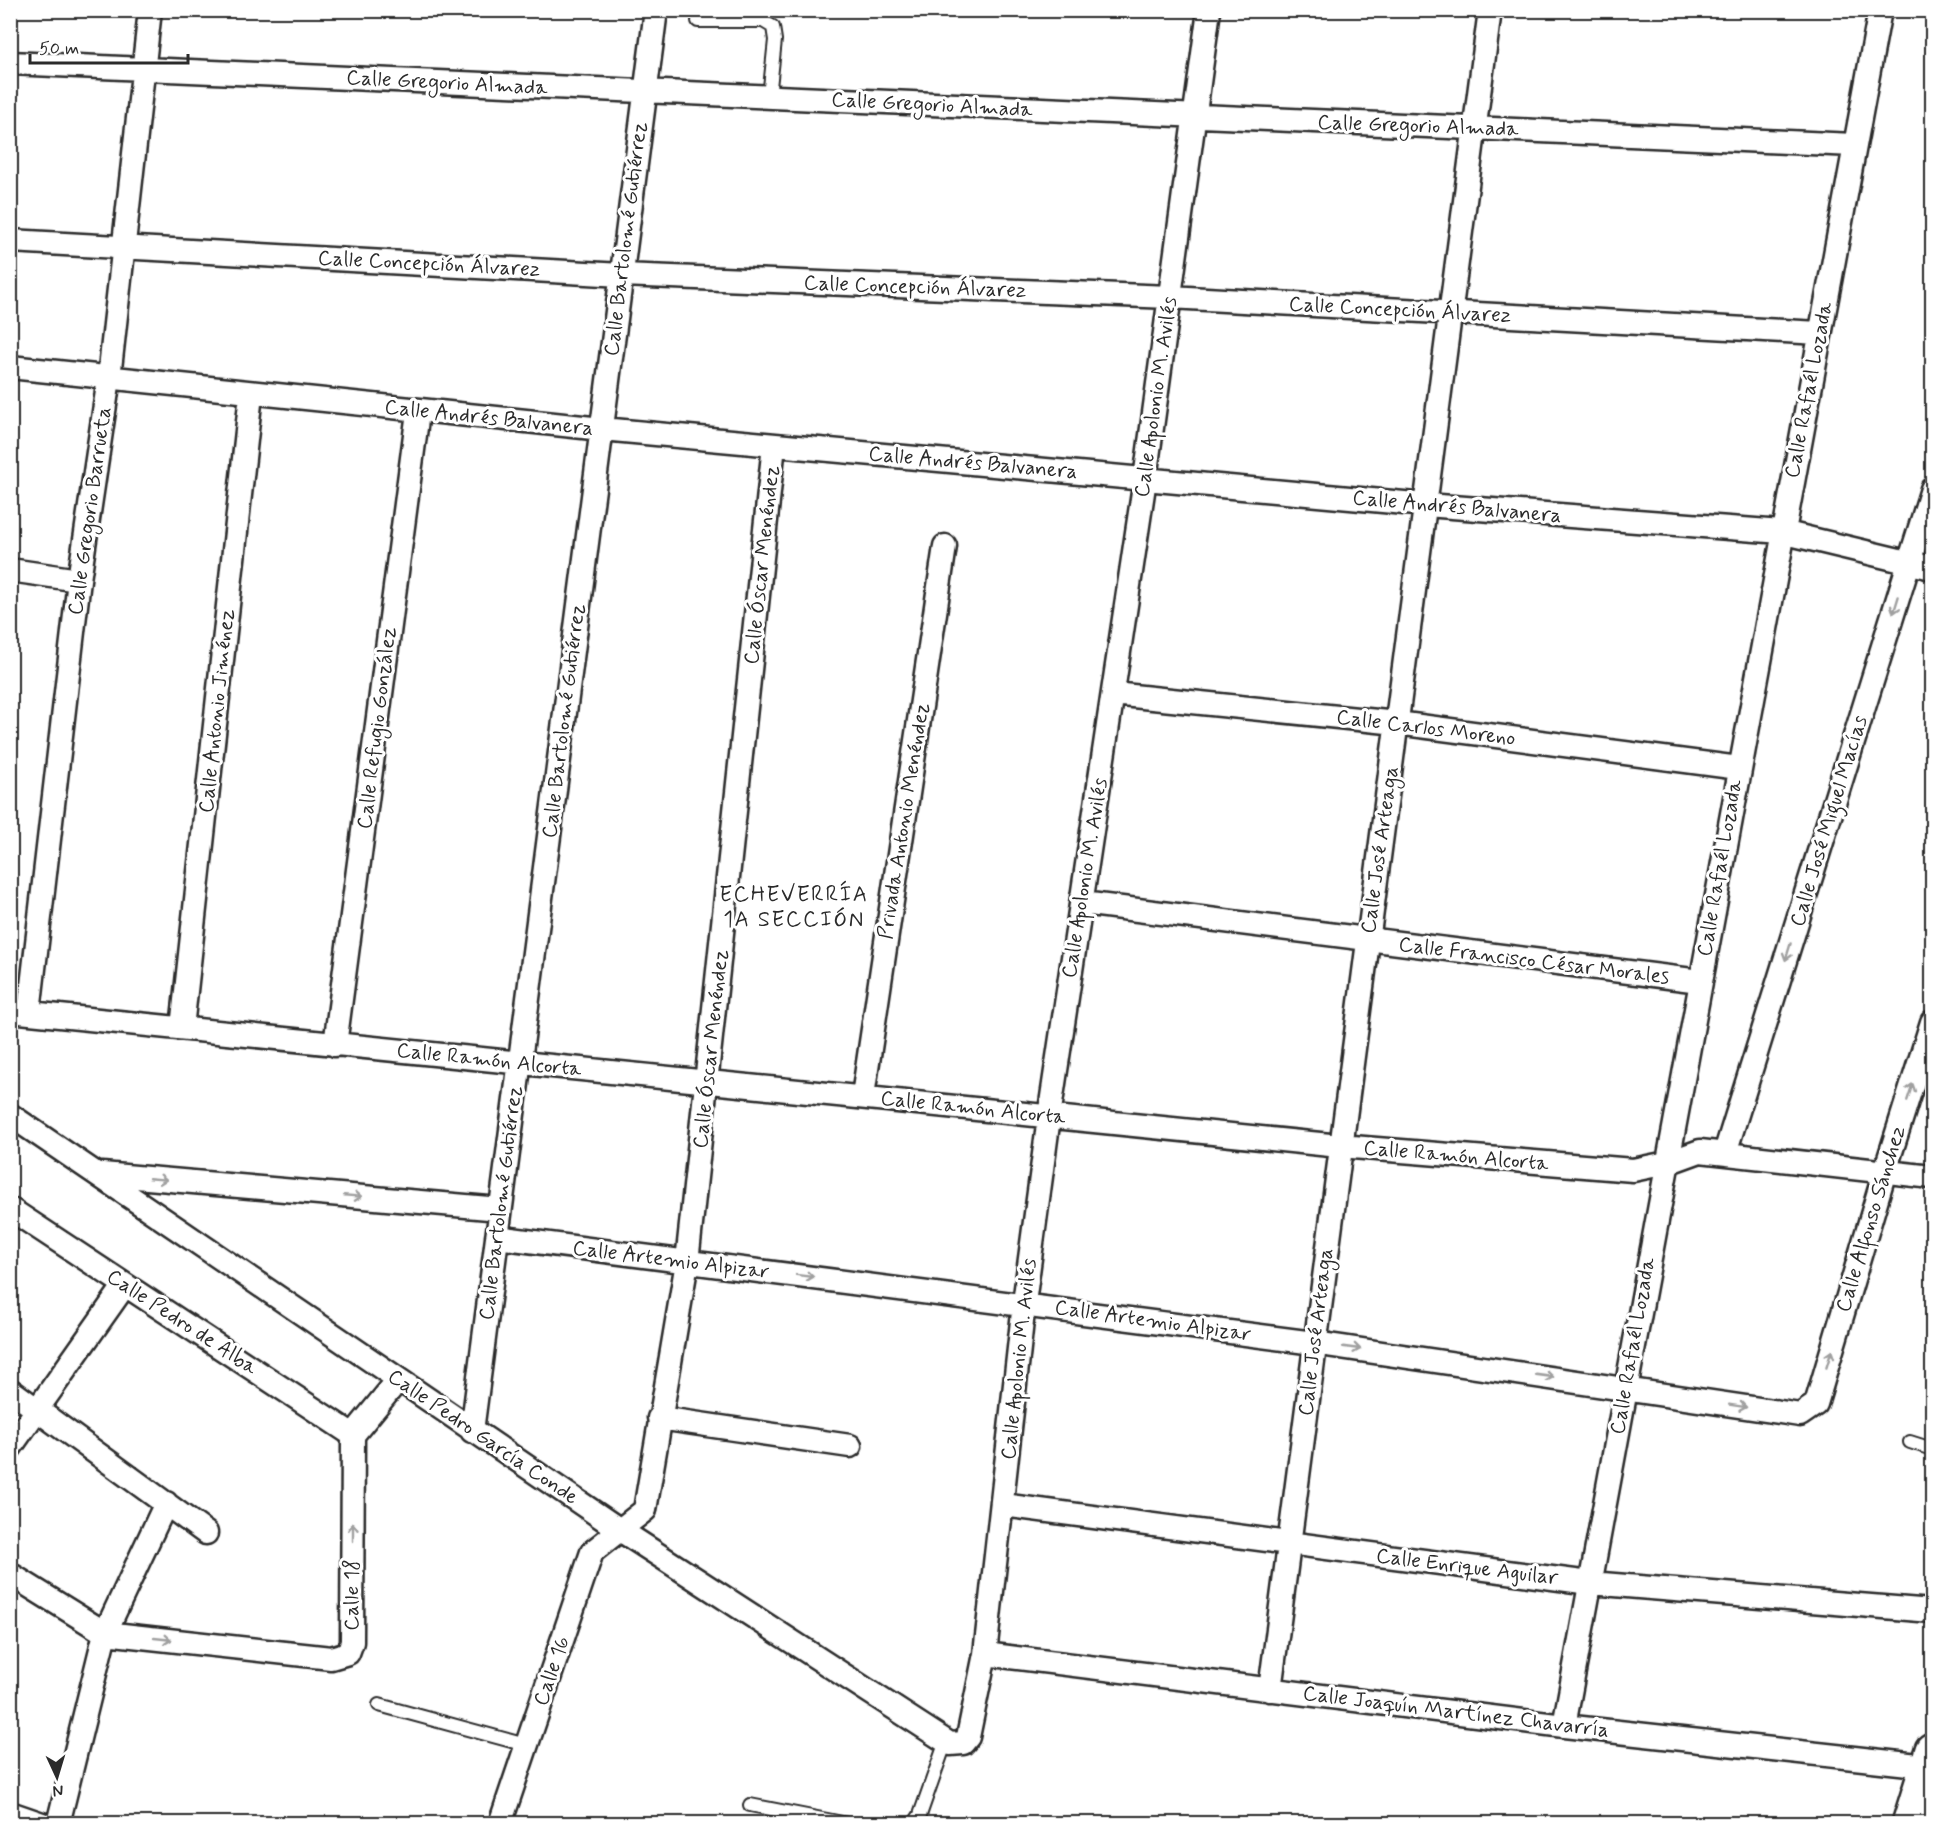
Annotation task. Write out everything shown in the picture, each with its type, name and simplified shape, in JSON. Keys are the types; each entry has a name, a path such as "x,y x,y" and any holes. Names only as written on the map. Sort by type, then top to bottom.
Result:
{"main road":[{"path":"1909,1824 1930,1758"}],"street":[{"name":"Calle Gregorio Barrueta","path":"20,1011 109,378 150,10"},
{"name":"Calle Bartolomé Gutiérrez","path":"472,1431 656,10"},
{"name":"Calle Apolonio M. Avilés","path":"954,1742 971,1732 984,1654 1003,1505 1024,1304 1049,1117 1145,479 1209,10"},
{"name":"Calle José Arteaga","path":"1270,1690 1490,10"},
{"name":"Calle Rafaél Lozada","path":"1564,1726 1782,532 1880,10"},
{"name":"Calle Gregorio Almada","path":"10,63 145,67 645,93 1854,145"},
{"name":"Calle Concepción Álvarez","path":"10,240 622,275 1170,297 1819,333"},
{"name":"Calle Andrés Balvanera","path":"10,367 418,412 1426,505 1782,532 1910,560 1932,568"},
{"name":"Calle Antonio Jiménez","path":"182,1028 251,394"},
{"name":"Calle Refugio González","path":"335,1045 418,412"},
{"name":"Calle Óscar Menéndez","path":"620,1530 645,1510 687,1262 708,1082 774,445"},
{"name":"Calle José Miguel Macías","path":"1725,1153 1932,489"},
{"name":"Privada Antonio Menéndez","path":"862,1096 945,546"},
{"path":"10,570 79,580"},
{"name":"Calle Carlos Moreno","path":"1113,694 1397,723 1739,768"},
{"name":"Calle Francisco César Morales","path":"1082,903 1700,981"},
{"name":"Calle Ramón Alcorta","path":"20,1011 1340,1146 1633,1170 1667,1163 1700,1151 1932,1176"},
{"name":"Calle Alfonso Sánchez","path":"1807,1412 1816,1404 1932,1022"},
{"name":"Calle Pedro García Conde","path":"10,1115 100,1174 472,1431 620,1530 954,1742"},
{"path":"100,1174 500,1209"},
{"name":"Calle Pedro de Alba","path":"10,1209 353,1435"},
{"name":"Calle Artemio Alpizar","path":"497,1237 1314,1343 1626,1388 1794,1416 1807,1412"},
{"path":"10,1448 124,1284"},
{"path":"353,1435 398,1380"},
{"path":"10,1390 206,1533"},
{"path":"659,1418 850,1446"},
{"name":"Calle 18","path":"10,1574 105,1633 331,1658 348,1653 352,1642 353,1435"},
{"path":"58,1824 105,1633 166,1503"},
{"name":"Calle Enrique Aguilar","path":"1003,1505 1590,1583 1932,1611"},
{"name":"Calle 16","path":"505,1822 526,1745 592,1552 620,1530"},
{"name":"Calle Joaquín Martínez Chavarría","path":"984,1654 1564,1726 1930,1758"},
{"path":"10,1814 42,1824"}],"lane":[{"path":"698,21 762,21 773,27 775,40 769,98"},
{"path":"1910,1442 1932,1449"},
{"path":"380,1705 526,1745"},
{"path":"914,1824 954,1742"},
{"path":"750,1806 848,1824"}],"district":[{"name":"ECHEVERRÍA 1A SECCIÓN","path":"794,908"}]}
